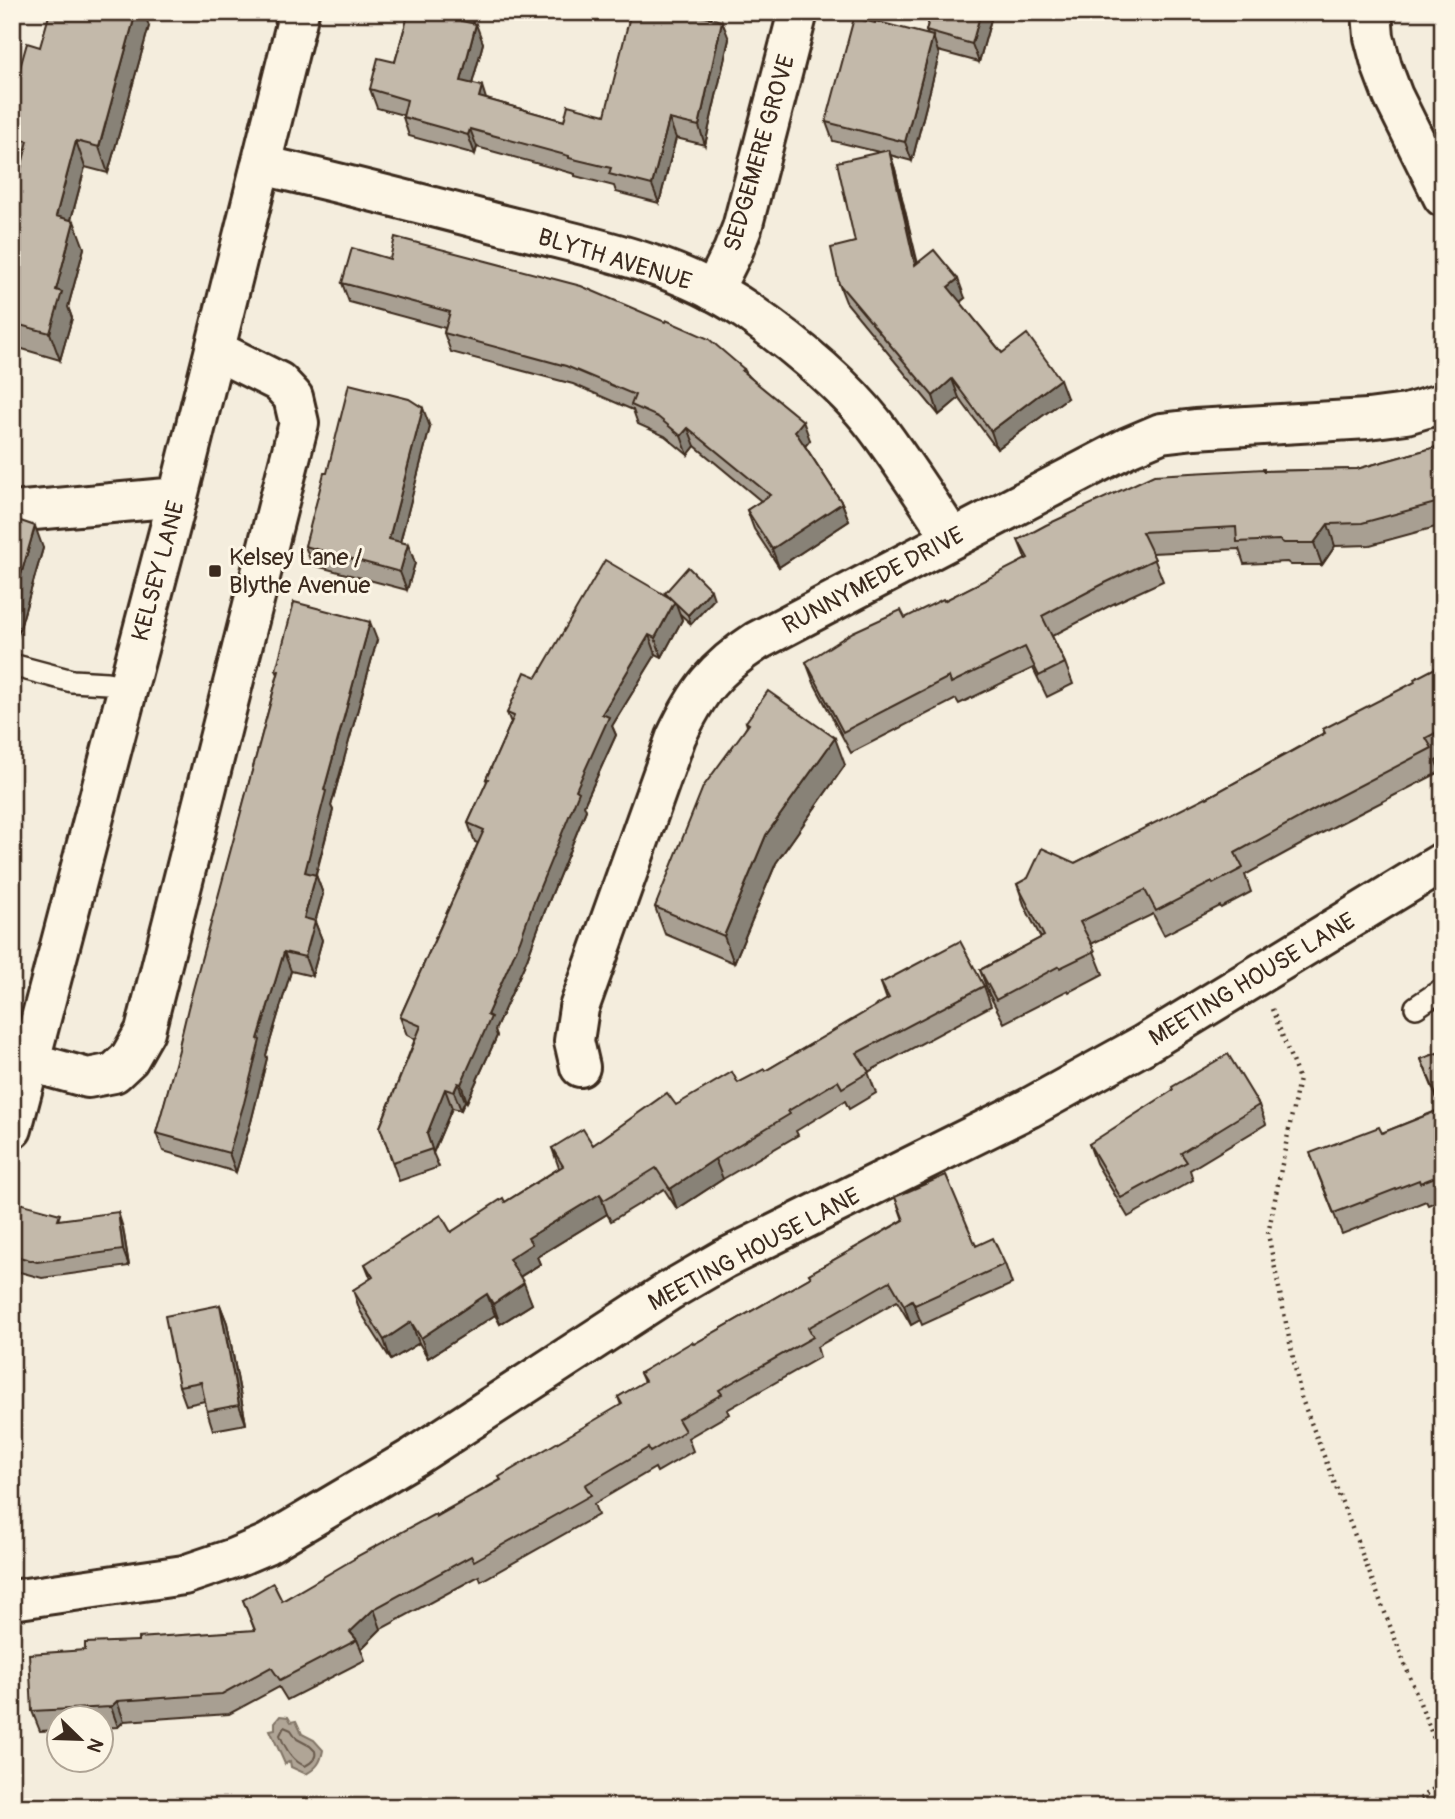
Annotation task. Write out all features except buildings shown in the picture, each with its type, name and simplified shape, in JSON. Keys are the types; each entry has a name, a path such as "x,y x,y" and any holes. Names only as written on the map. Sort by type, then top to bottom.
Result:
{"street":[{"name":"KELSEY LANE","path":"12,1129 21,1059 128,687 299,12"},
{"name":"SEDGEMERE GROVE","path":"713,291 742,228 798,12"},
{"path":"1372,12 1374,37 1382,67 1443,197"},
{"name":"BLYTH AVENUE","path":"261,165 618,254 688,279 713,291 746,310 785,340 847,395 872,422 952,538"},
{"path":"21,1059 88,1078 114,1073 129,1059 145,1031 299,423 293,397 279,382 215,351"},
{"name":"RUNNYMEDE DRIVE","path":"580,1067 575,1041 579,1008 676,737 705,685 736,655 757,641 952,538 1128,447 1161,433 1368,419 1406,414 1443,403"},
{"path":"12,512 178,497"},
{"name":"MEETING HOUSE LANE","path":"12,1600 184,1574 267,1544 415,1457 669,1291 724,1259 1029,1108 1143,1045 1443,862"}],"lane":[{"path":"12,665 72,681 128,687"},
{"path":"1416,1007 1443,989"}],"path":[{"path":"1258,976 1300,1079 1268,1234 1301,1397 1443,1762"},
{"path":"1409,1807 1443,1782"}],"water":[{"path":"280,1716 288,1717 291,1722 296,1721 302,1734 314,1740 323,1750 318,1764 306,1774 291,1767 290,1761 285,1764 270,1730 275,1729 275,1722"}],"place":[{"name":"Kelsey Lane / Blythe Avenue","path":"215,571"}]}
